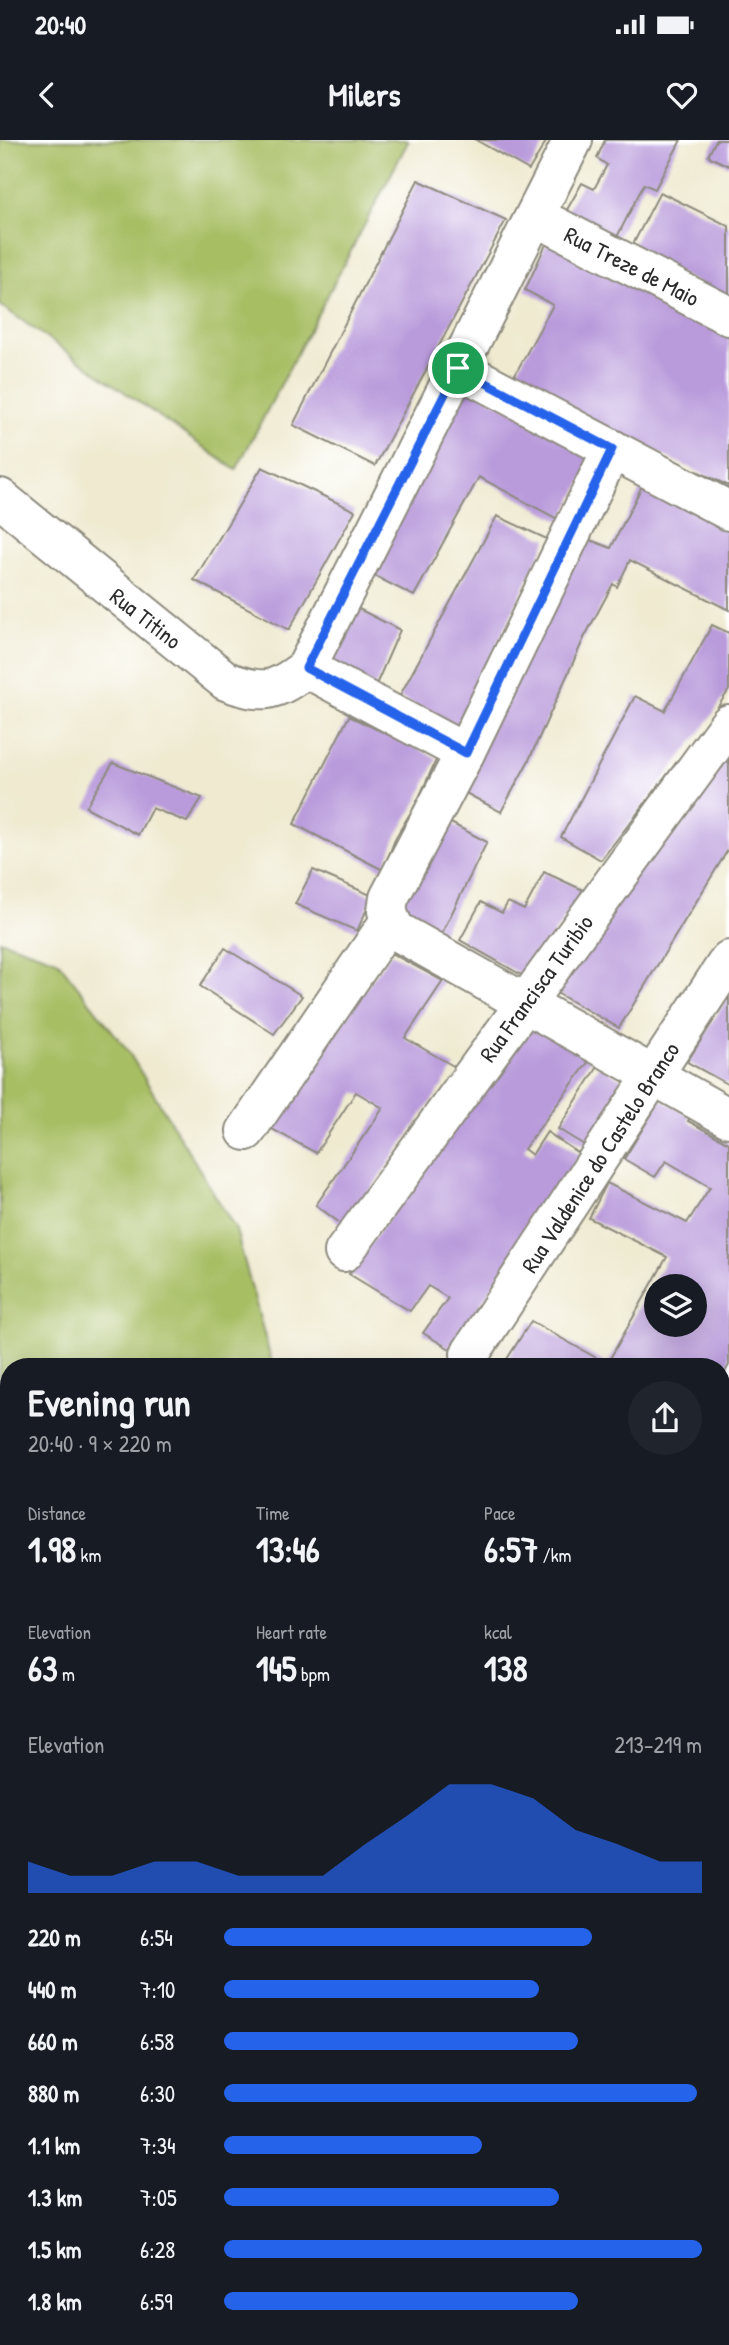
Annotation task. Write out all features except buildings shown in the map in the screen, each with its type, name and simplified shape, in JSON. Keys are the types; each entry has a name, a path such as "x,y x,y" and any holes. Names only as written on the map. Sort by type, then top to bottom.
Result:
{"street":[{"path":"466,753 306,668 573,140"},
{"name":"Rua Treze de Maio","path":"535,216 729,316"},
{"path":"458,368 729,511"},
{"path":"246,1131 389,910 612,449"},
{"name":"Rua Titino","path":"9,517 226,681 244,688 266,690 283,686 306,668"},
{"name":"Rua Francisca Turibio","path":"344,1252 729,724"},
{"path":"389,910 395,930 729,1118"},
{"name":"Rua Valdenice do Castelo Branco","path":"470,1354 729,960"}],"green space":[{"path":"0,140 409,140 236,470 0,305"},
{"path":"0,940 57,960 128,1051 236,1230 271,1358 0,1358"}],"route":[{"path":"458,368 612,449 466,753 306,668 458,368"}]}
